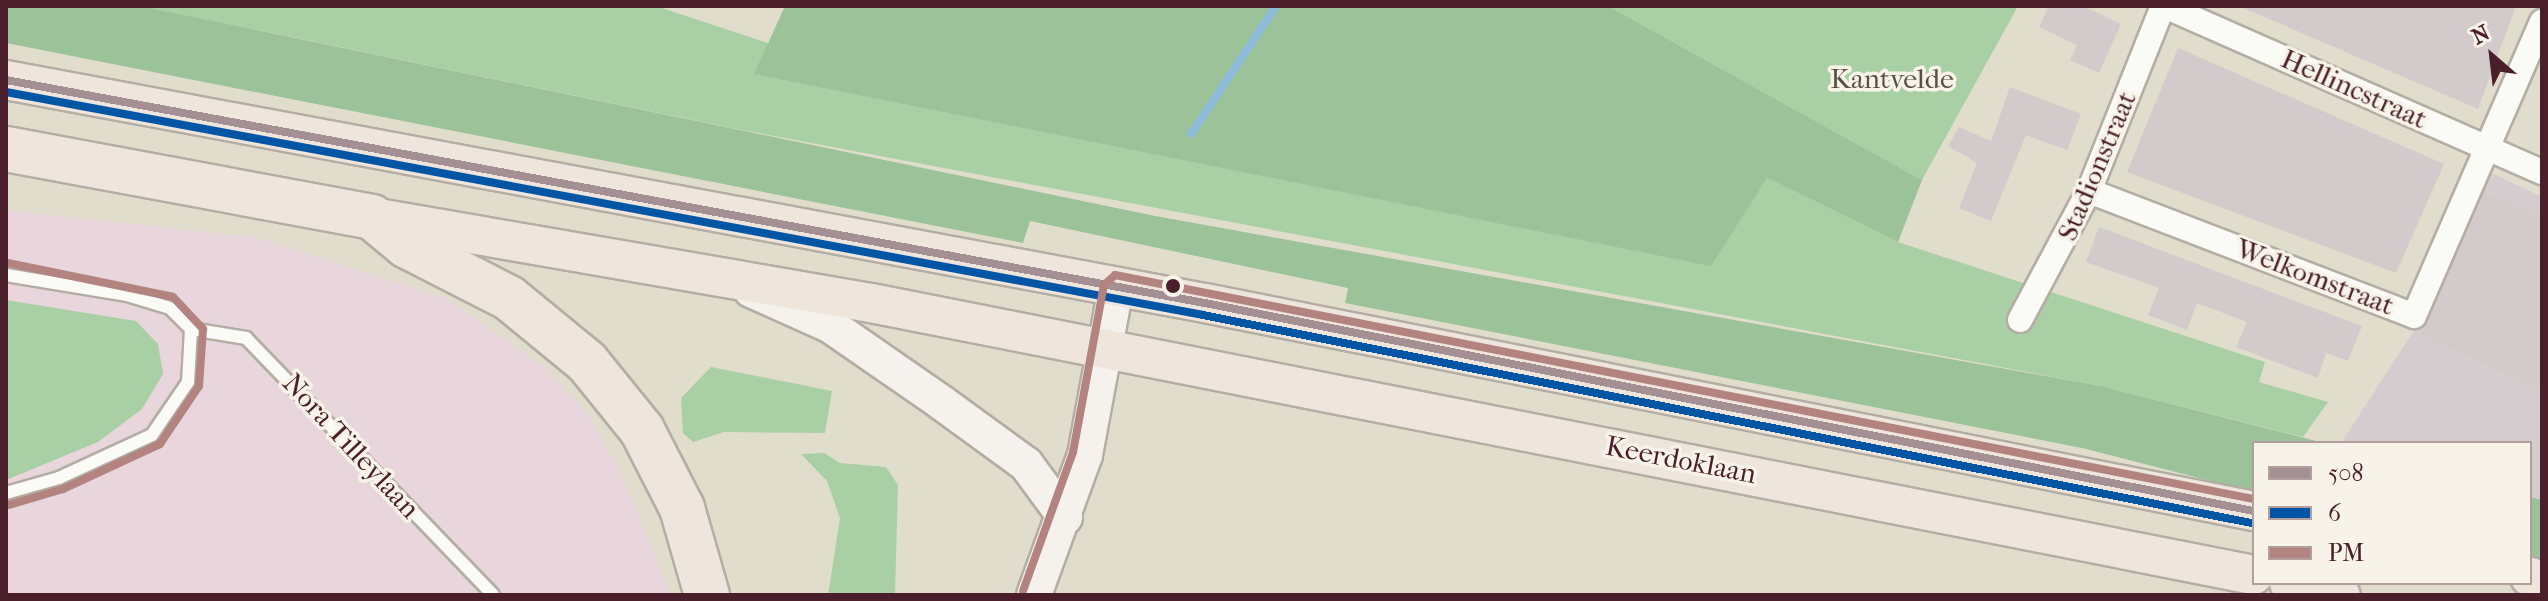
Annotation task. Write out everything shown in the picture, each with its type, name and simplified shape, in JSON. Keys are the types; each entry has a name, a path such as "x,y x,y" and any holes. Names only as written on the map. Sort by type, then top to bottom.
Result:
{"highway":[{"path":"6,149 372,217 407,246 534,316 615,393 682,508 707,595"}],"main road":[{"path":"6,80 1116,287 2252,511"},
{"name":"Keerdoklaan","path":"372,217 1106,349 2252,575"},
{"path":"2298,585 2341,595"}],"street":[{"name":"Hellincstraat","path":"2164,6 2542,172"},
{"name":"Stadionstraat","path":"2020,320 2089,191 2164,6"},
{"path":"2486,147 2542,22"},
{"name":"Welkomstraat","path":"2089,191 2414,316 2486,147"},
{"path":"739,285 831,326 942,403 1026,464 1065,517"},
{"path":"1034,595 1065,517 1106,349 1116,287"}],"lane":[{"name":"Nora Tilleylaan","path":"6,275 127,295 170,308 191,329 246,338 493,595"},
{"path":"6,493 59,478 152,435 188,382 191,329"}],"shaded area":[{"path":"2488,171 2542,197 2542,500 2532,498 2532,441 2342,441 2413,332"},
{"path":"6,210 254,237 447,298 546,368 588,414 622,475 671,595 6,595"}],"green space":[{"path":"6,6 141,6 1155,216 2101,386 2316,441 2252,441 2252,491 2082,448 1345,303 1348,288 1030,221 1023,243 6,43"},
{"path":"141,6 656,6 768,43 1767,178 1898,242 2265,362 2259,382 2328,402 2303,437 2101,386 732,128"},
{"path":"785,6 1608,6 1922,180 1898,242 1767,178 1711,266 754,74"},
{"name":"Kantvelde","path":"1608,6 2018,6 1922,180"},
{"path":"6,300 136,321 158,344 163,374 142,409 98,442 6,480"},
{"path":"711,367 832,391 825,433 724,432 693,442 683,433 681,398"},
{"path":"824,453 840,463 886,467 898,485 895,595 828,595 840,518 827,481 801,454"},
{"path":"2532,498 2542,500 2542,567 2532,564"}],"building":[{"path":"2049,6 2083,6 2121,24 2099,73 2070,60 2077,45 2039,27"},
{"path":"2239,6 2516,6 2478,109"},
{"path":"2178,48 2444,164 2396,273 2127,172"},
{"path":"2010,87 2081,114 2067,150 2026,135 1991,221 1959,208 1977,163 1948,146 1959,127 1991,141"},
{"path":"2484,192 2542,218 2542,390 2420,334"},
{"path":"2099,227 2362,326 2348,361 2326,353 2318,378 2236,347 2247,322 2197,303 2187,330 2148,315 2159,288 2086,262"}],"waterway":[{"path":"1191,134 1276,6"}],"transit line":[{"name":"508","path":"6,80 1205,303 2252,511"},
{"name":"6","path":"6,92 1203,315 2252,523"},
{"name":"PM","path":"8,263 173,297 203,329 199,386 160,444 63,489 9,505"},
{"name":"PM","path":"1023,591 1073,452 1104,285 1115,275 2252,499"}]}
